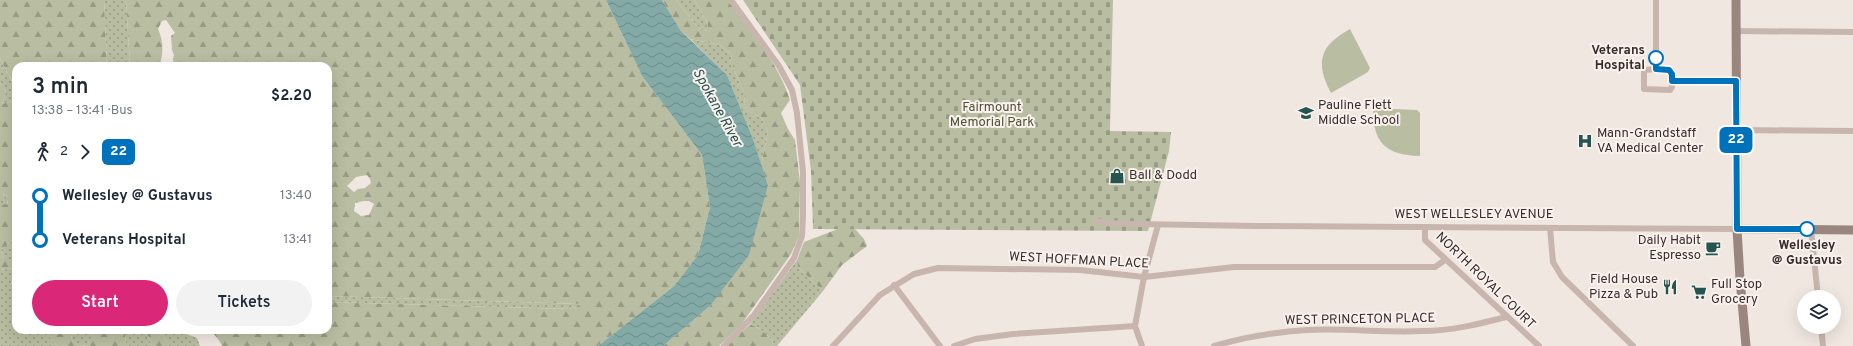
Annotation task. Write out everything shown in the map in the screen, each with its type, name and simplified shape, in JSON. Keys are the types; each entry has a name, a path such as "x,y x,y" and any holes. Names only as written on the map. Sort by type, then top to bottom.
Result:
{"main road":[{"path":"1736,0 1737,229 1746,346"},
{"name":"WEST WELLESLEY AVENUE","path":"1737,229 1853,230"}],"street":[{"path":"724,346 754,315 794,258 802,236 803,216 803,172 797,113 792,90 779,66 731,0"},
{"path":"1656,0 1656,69"},
{"path":"1736,31 1853,32"},
{"path":"1656,69 1669,70 1672,74 1672,87 1670,90 1644,89 1644,70 1656,69"},
{"path":"1672,81 1736,81"},
{"path":"1736,130 1853,131"},
{"name":"WEST WELLESLEY AVENUE","path":"1096,221 1107,223 1158,225 1737,229"},
{"path":"1142,346 1135,326 1144,277 1158,225"},
{"name":"NORTH ROYAL COURT","path":"1425,227 1425,240 1538,346"},
{"path":"1550,228 1553,262 1562,277 1633,346"},
{"path":"1811,230 1817,290"},
{"name":"WEST HOFFMAN PLACE","path":"834,346 865,309 880,295 914,274 938,268 1080,270 1144,277 1234,267 1435,267 1445,260"},
{"path":"894,285 940,346"},
{"name":"WEST PRINCETON PLACE","path":"1214,346 1235,340 1281,332 1309,330 1423,331 1467,327 1506,317"},
{"path":"954,346 975,338 1135,326"},
{"path":"1822,334 1823,346"}],"green space":[{"path":"0,0 104,0 107,62 12,62 12,80 0,59"},
{"path":"104,0 126,0 130,62 107,62"},
{"path":"126,0 606,0 642,76 702,155 710,207 698,255 674,286 598,346 222,346 214,334 332,334 332,302 572,309 582,304 332,296 332,62 173,62 174,55 171,36 175,33 166,20 162,21 158,29 161,38 161,62 130,62","holes":["367,175 371,183 365,188 358,189 354,192 347,186 356,177","369,201 374,204 369,215 361,216 354,211 355,203"]},
{"path":"662,0 676,0 696,25 703,31 708,30 708,24 694,0 728,0 771,60 785,86 790,100 781,113 795,140 800,182 799,236 791,254 741,325 719,346 663,346 710,306 768,185 761,165 768,132 762,118 750,112 745,106 744,92 733,68 731,54 720,45 690,39 681,31"},
{"path":"676,0 694,0 708,24 708,30 703,31 696,25"},
{"name":"Fairmount Memorial Park","path":"743,0 1113,0 1110,131 1171,132 1169,151 1148,231 813,229 811,171 800,85"},
{"path":"1350,29 1370,68 1368,72 1331,93 1323,73 1323,56 1326,49 1332,42"},
{"path":"690,39 720,45 731,54 733,68 744,92 745,106 750,112 762,118 768,132 761,165 753,139 727,75"},
{"path":"0,59 12,81 12,101 2,104 6,92 0,83"},
{"path":"0,83 6,92 2,104 12,101 12,240 1,250 3,259 12,259 12,268 0,270 0,205 8,204 6,195 0,194"},
{"path":"1373,108 1417,110 1420,113 1420,156 1398,153 1383,145 1375,130"},
{"path":"0,194 6,195 8,205 0,205"},
{"path":"838,229 855,229 864,239 867,246 842,265 823,291 798,267 797,260 804,242"},
{"path":"12,240 12,259 3,259 1,250"},
{"path":"797,260 798,267 823,291 777,346 772,346 773,341 760,329 750,324"},
{"path":"12,268 12,334 47,334 57,346 0,346 0,270"},
{"path":"332,296 583,304 572,309 332,302"},
{"path":"750,324 760,329 773,341 772,346 727,346"},
{"path":"47,334 71,334 72,340 79,346 57,346"},
{"path":"71,334 94,334 87,345 79,346 72,340"},
{"path":"94,334 125,334 126,346 82,346 87,345"},
{"path":"125,334 148,334 152,346 126,346"},
{"path":"148,334 162,334 167,342 167,346 152,346"},
{"path":"162,334 185,334 197,338 200,346 167,346 167,342"}],"water":[{"name":"Spokane River","path":"606,0 662,0 681,31 727,75 753,139 768,185 749,255 710,306 663,346 598,346 674,286 698,255 710,207 702,155 642,76"}],"bus line":[{"name":"22","path":"1656,58 1656,69 1671,71 1672,81 1736,81 1737,229 1807,229"}],"place":[{"name":"Veterans Hospital","path":"1656,58"},
{"name":"Pauline Flett Middle School","path":"1306,113"},
{"name":"Mann-Grandstaff VA Medical Center","path":"1585,141"},
{"name":"Ball & Dodd","path":"1117,176"},
{"name":"Wellesley @ Gustavus","path":"1807,229"},
{"name":"Daily Habit Espresso","path":"1713,248"},
{"name":"Field House Pizza & Pub","path":"1670,287"},
{"name":"Full Stop Grocery","path":"1699,292"}]}
